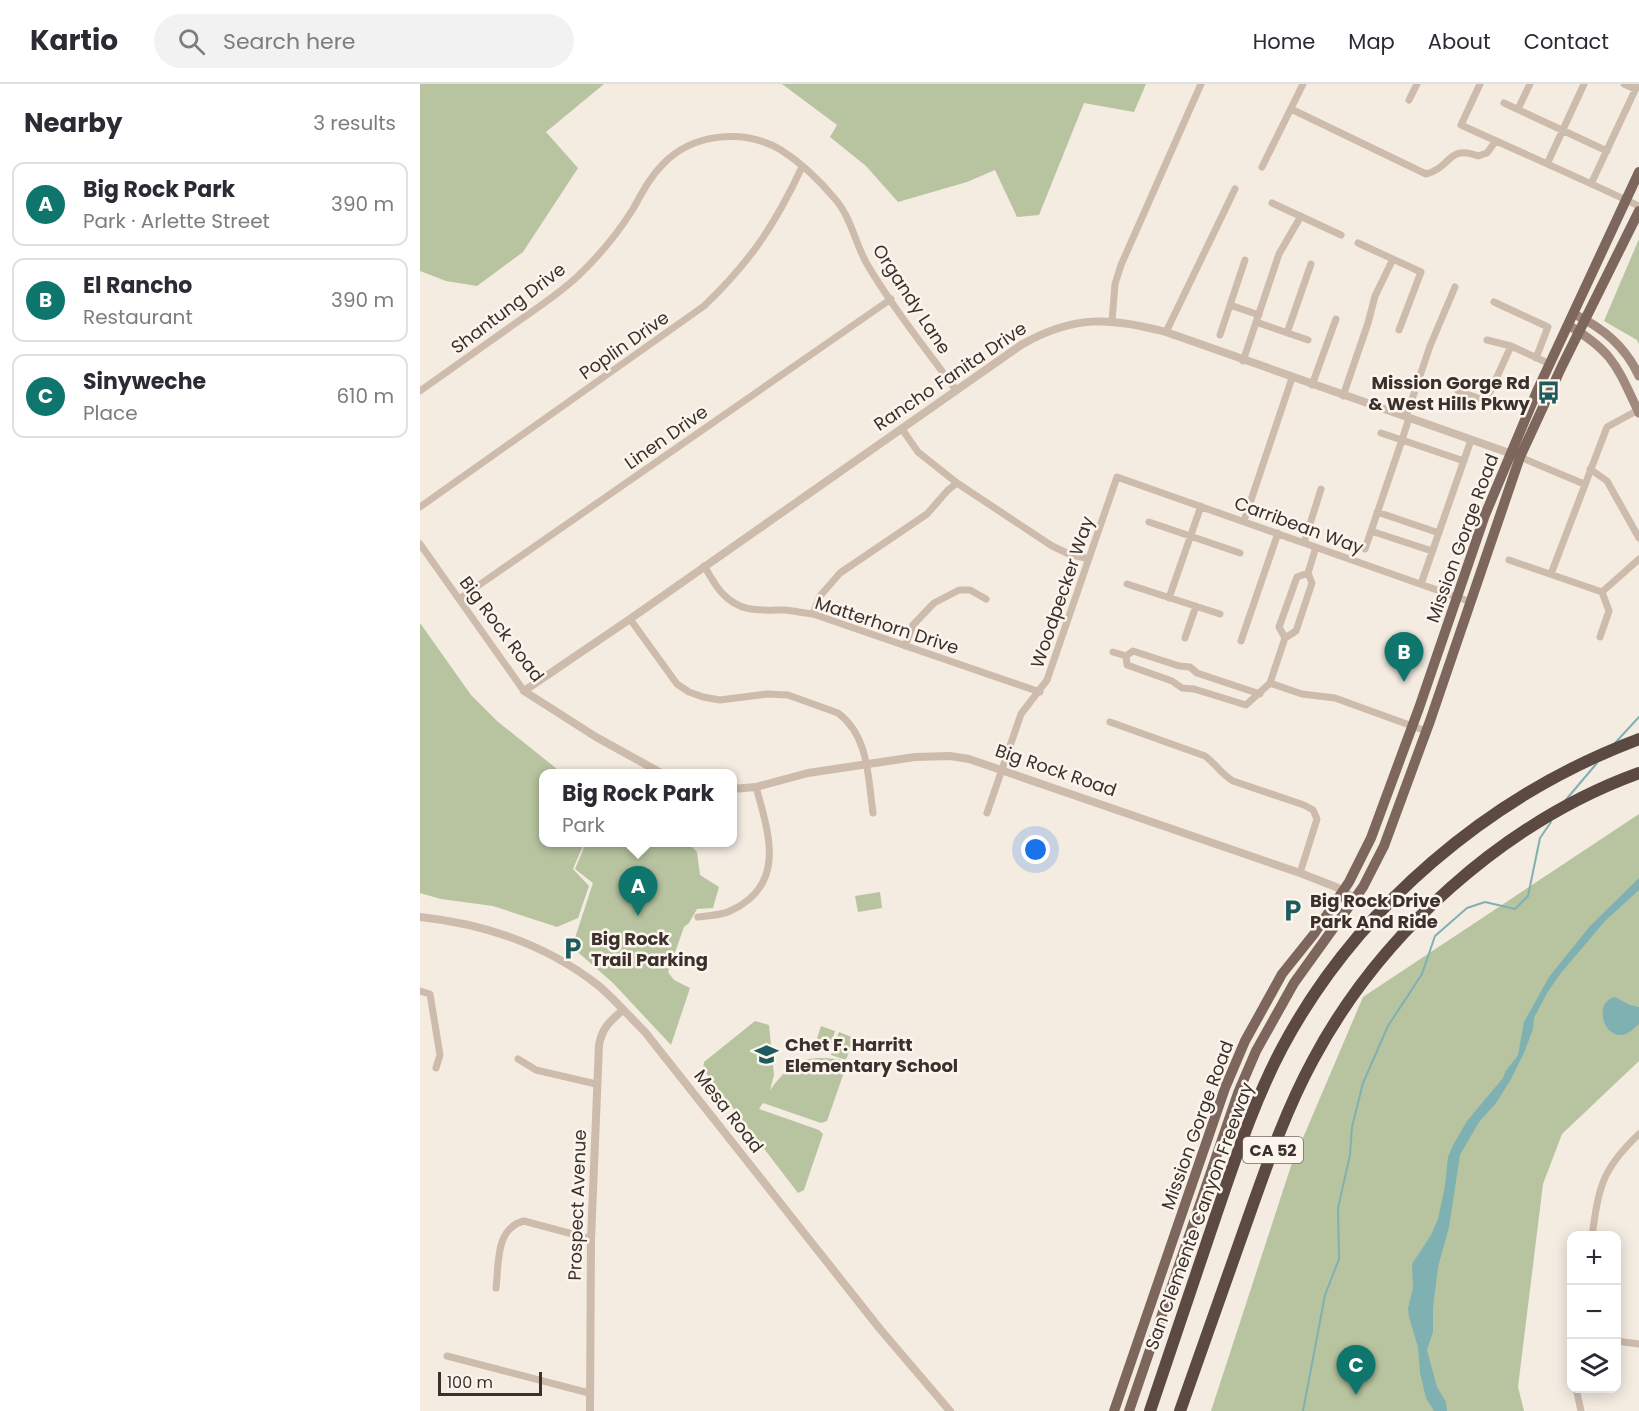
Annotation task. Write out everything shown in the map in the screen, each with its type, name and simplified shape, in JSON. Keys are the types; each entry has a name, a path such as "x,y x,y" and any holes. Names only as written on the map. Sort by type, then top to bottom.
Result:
{"highway":[{"name":"San Clemente Canyon Freeway","path":"1150,1411 1256,1103 1282,1048 1311,999 1360,936 1421,871 1453,845 1529,793 1583,763 1639,739"},
{"name":"CA 52","path":"1180,1411 1281,1127 1312,1060 1339,1015 1378,962 1400,937 1455,884 1509,842 1581,799 1639,773"}],"main road":[{"name":"Mission Gorge Road","path":"1129,1411 1238,1093 1256,1051 1294,983 1370,876 1384,846 1471,602 1515,455 1550,364 1639,172"},
{"name":"Mission Gorge Road","path":"1114,1411 1225,1088 1245,1041 1282,974 1314,934 1357,868 1371,838 1412,726 1485,515 1639,212"},
{"path":"1574,314 1613,338 1625,352 1639,376"},
{"path":"1568,325 1601,347 1613,361 1638,411"},
{"path":"1442,643 1446,650 1439,675 1444,679"}],"street":[{"path":"1112,321 1115,284 1121,265 1201,84"},
{"path":"1262,167 1303,84"},
{"path":"1409,100 1417,84"},
{"path":"1480,84 1461,125 1495,142 1504,143 1548,162 1639,206"},
{"path":"1518,109 1530,84"},
{"path":"1548,162 1584,84"},
{"path":"1591,184 1636,87 1624,84"},
{"path":"1504,103 1607,151"},
{"path":"1291,109 1426,174 1436,172 1457,153 1466,152 1478,156 1487,153 1495,142"},
{"name":"Shantung Drive","path":"420,391 554,297 572,281 611,240 655,173 674,154 685,147 712,138 730,136 749,138 774,147 802,167"},
{"name":"Organdy Lane","path":"802,167 836,200 849,222 866,262 956,390"},
{"name":"Poplin Drive","path":"420,507 704,306 735,276 761,242 784,205 802,167"},
{"path":"1166,332 1234,189"},
{"path":"1272,203 1341,235"},
{"path":"1243,361 1279,254 1301,216"},
{"path":"1358,243 1421,272 1399,330"},
{"path":"1343,396 1375,296 1393,259"},
{"path":"1220,335 1245,260"},
{"path":"1287,333 1311,264"},
{"path":"1365,549 1402,440 1430,346 1455,287"},
{"name":"Linen Drive","path":"459,599 891,299"},
{"path":"1494,302 1548,327 1536,358"},
{"path":"1230,306 1287,333 1308,340"},
{"path":"1312,385 1336,319"},
{"name":"Rancho Fanita Drive","path":"524,691 1021,345 1041,334 1074,324 1112,321 1134,323 1166,332 1515,455"},
{"path":"1487,340 1510,346 1550,364"},
{"path":"1486,400 1510,346"},
{"path":"1244,521 1292,378"},
{"path":"1458,391 1506,408"},
{"path":"1551,574 1607,427 1638,411"},
{"path":"902,429 918,452 957,483 1052,546 1069,554 1089,559"},
{"path":"1381,433 1464,461"},
{"path":"1421,584 1471,440"},
{"path":"1515,455 1584,484"},
{"path":"1590,469 1607,481 1639,538"},
{"name":"Carribean Way","path":"1117,477 1471,602"},
{"name":"Woodpecker Way","path":"987,813 1021,714 1047,680 1117,477"},
{"path":"813,614 820,596 840,573 927,514 957,483"},
{"path":"1304,543 1321,489"},
{"path":"1169,598 1201,506"},
{"path":"1377,512 1439,532"},
{"path":"1149,522 1240,553"},
{"path":"1371,531 1432,551"},
{"path":"1241,641 1278,533"},
{"name":"Big Rock Road","path":"420,544 524,691 596,737 654,769"},
{"path":"1126,656 1127,665 1175,682 1182,688 1194,689 1246,705 1270,683 1285,638 1296,631 1312,583 1308,573 1316,547"},
{"path":"1602,592 1639,559"},
{"path":"1509,560 1602,592"},
{"name":"Matterhorn Drive","path":"704,566 722,593 736,605 757,612 787,610 813,614 1040,692"},
{"path":"1285,638 1279,627 1297,577 1308,573"},
{"path":"1127,584 1220,614"},
{"path":"905,646 913,625 933,603 959,590 970,590 986,599"},
{"path":"1600,637 1609,611 1602,592"},
{"path":"1185,638 1196,606"},
{"path":"630,619 677,684 683,688 703,697 720,700 767,694 788,695 838,713 849,722 857,734 866,764 873,813"},
{"path":"1126,656 1133,651 1179,666 1190,667 1197,673 1258,695"},
{"path":"1113,652 1126,656"},
{"path":"1175,682 1175,674 1179,666"},
{"path":"1270,683 1302,694 1335,698 1426,731"},
{"path":"1110,722 1205,756 1212,761 1223,776 1313,810 1317,819 1300,873"},
{"name":"Big Rock Road","path":"737,789 756,787 808,772 915,757 950,756 969,759 1300,873 1355,898"},
{"path":"698,917 715,916 741,905 753,895 766,875 770,860 770,844 756,787"},
{"name":"Mesa Road","path":"420,917 450,920 534,946 572,967 600,988 645,1032 880,1329 950,1411"},
{"path":"420,991 430,994 440,1055 436,1068"},
{"name":"Prospect Avenue","path":"590,1411 591,1239 601,1034 610,1021 623,1010"},
{"path":"518,1059 536,1070 597,1084"},
{"path":"1593,1231 1597,1196 1604,1176 1614,1160 1639,1134"},
{"path":"496,1288 502,1239 515,1223 524,1221 591,1239"},
{"path":"1621,1342 1639,1344"},
{"path":"447,1356 589,1393"},
{"path":"1577,1393 1581,1411"}],"green space":[{"path":"420,84 604,84 546,132 578,168 523,252 477,286 446,281 420,271"},
{"path":"782,84 1146,84 1134,112 1084,103 1039,215 1017,217 995,170 967,182 898,202 866,166 830,137 837,125"},
{"path":"1639,239 1639,344 1637,340 1604,321"},
{"path":"420,623 471,695 497,721 557,769 539,769 539,847 582,847 573,869 589,886 578,918 557,927 493,906 441,899 420,893"},
{"path":"1639,814 1639,1061 1562,1134 1543,1184 1518,1387 1524,1411 1211,1411 1291,1166 1363,997"},
{"path":"584,847 692,847 697,852 700,875 719,887 713,908 697,909 684,927 668,972 674,980 690,988 671,1045 613,983 572,947 593,883 575,869"},
{"path":"880,892 882,908 858,912 855,896"},
{"path":"755,1021 769,1025 774,1075 770,1090 787,1071 803,1061 822,1058 848,1061 827,1121 821,1123 763,1103 759,1109 819,1130 823,1134 804,1190 798,1193 703,1069 704,1062"},
{"path":"821,1026 835,1031 828,1053 814,1048"},
{"path":"839,1032 854,1038 846,1060 831,1055"}],"water":[{"path":"1639,878 1639,890 1605,921 1547,993 1534,1018 1533,1029 1524,1053 1510,1081 1496,1103 1479,1122 1460,1155 1449,1227 1438,1267 1433,1308 1433,1332 1427,1350 1437,1387 1446,1402 1447,1411 1434,1411 1426,1398 1420,1373 1418,1347 1408,1308 1413,1288 1412,1264 1431,1235 1438,1219 1448,1157 1467,1121 1503,1078 1518,1055 1524,1022 1549,977 1590,926"},
{"path":"1615,997 1639,1007 1639,1024 1622,1035 1610,1030 1603,1018 1604,1005"}],"waterway":[{"path":"1615,743 1639,717"},
{"path":"1564,802 1597,763"},
{"path":"1303,1411 1325,1295 1339,1259 1338,1208 1350,1155 1352,1127 1363,1083 1388,1026 1422,974 1435,936 1467,908 1485,902 1515,909 1528,896 1540,838 1551,822"}],"place":[{"name":"Mission Gorge Rd & West Hills Pkwy","path":"1548,392"},
{"name":"El Rancho","path":"1404,682"},
{"name":"Big Rock Drive Park And Ride","path":"1292,910"},
{"name":"Big Rock Park","path":"638,916"},
{"name":"Big Rock Trail Parking","path":"573,948"},
{"name":"Chet F. Harritt Elementary School","path":"767,1054"},
{"name":"Sinyweche","path":"1356,1395"}]}
